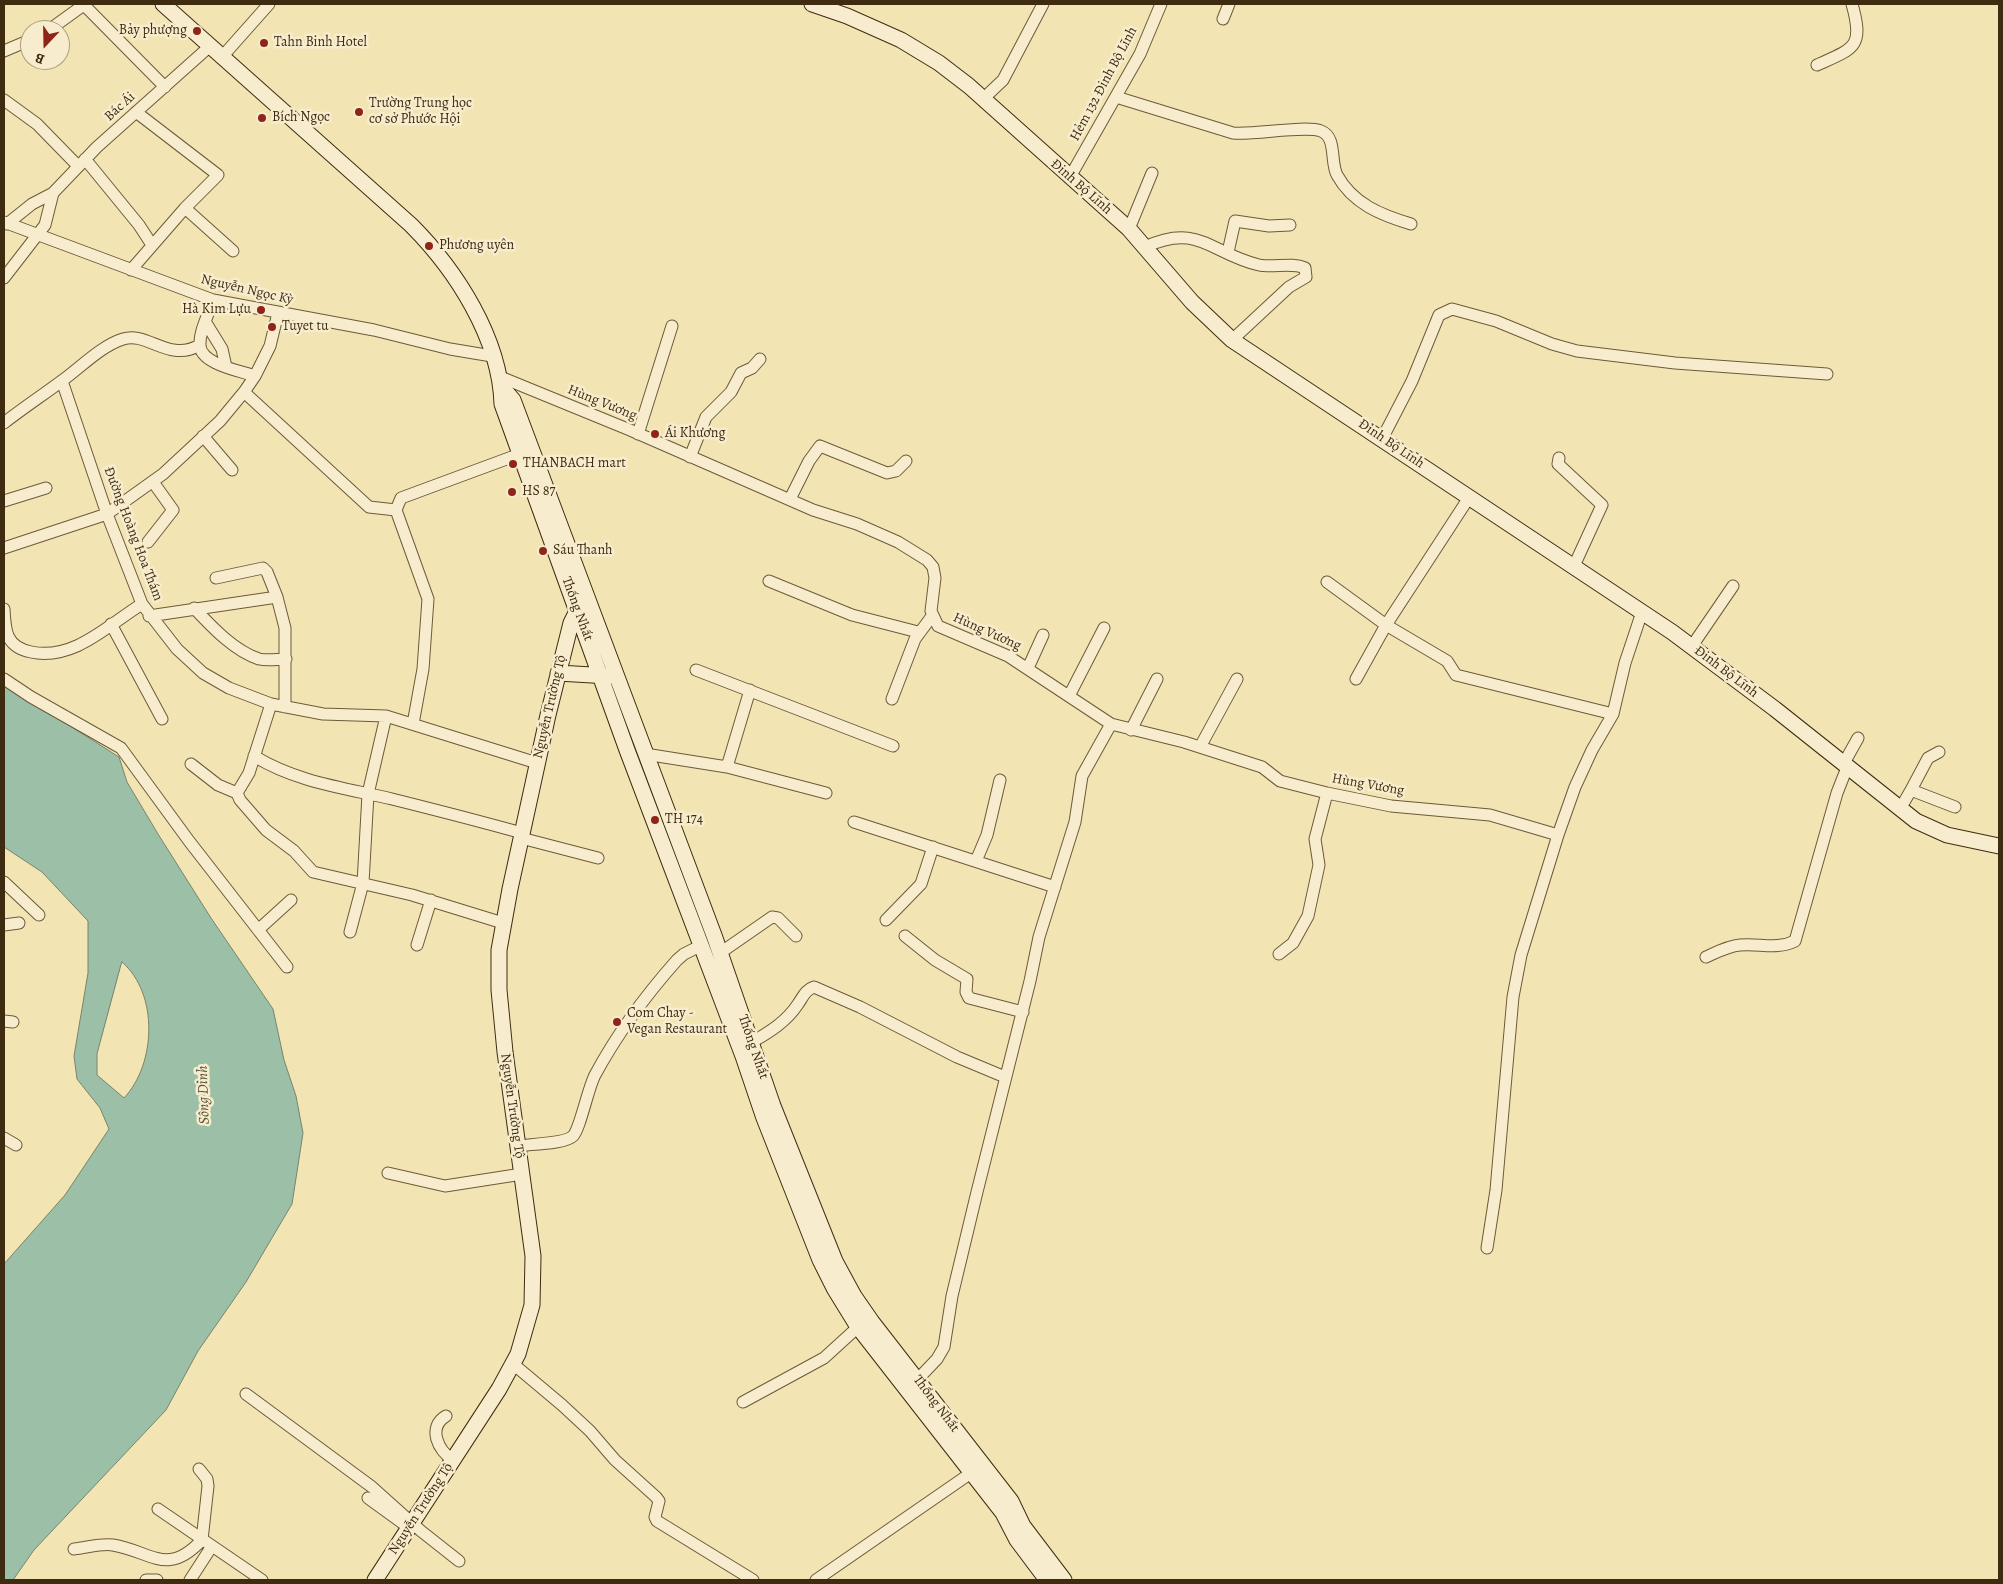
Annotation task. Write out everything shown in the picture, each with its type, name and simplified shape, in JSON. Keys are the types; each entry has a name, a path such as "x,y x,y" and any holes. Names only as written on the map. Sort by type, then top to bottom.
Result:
{"main road":[{"path":"162,4 425,239 470,306 492,356 500,381"},
{"name":"Đinh Bộ Lĩnh","path":"812,4 867,24 915,48 947,69 1129,229 1197,307 1232,340 1470,496 1692,646 1846,764 1900,809 1935,831 1999,846"},
{"name":"Thống Nhất","path":"500,381 502,404 520,454 584,608"},
{"name":"Thống Nhất","path":"500,381 513,400 608,676 697,913 720,953 799,1173 835,1261 863,1310 917,1380 965,1454 971,1474 1003,1512 1017,1540 1047,1580"},
{"name":"Nguyễn Trường Tộ","path":"375,1580 490,1404 512,1364 526,1330 532,1305 534,1283 530,1230 517,1146 499,990 499,950 537,763 558,673 571,623 584,608"},
{"path":"558,673 608,676"},
{"name":"Thống Nhất","path":"608,676 645,754 697,913 702,945 764,1118 812,1240 834,1288 858,1327 965,1454 1011,1501 1023,1526 1064,1580"}],"street":[{"path":"63,20 85,4 165,87"},
{"path":"221,58 269,4"},
{"path":"983,99 995,90 1003,80 1043,4"},
{"name":"Hẻm 132 Đinh Bộ Lĩnh","path":"1070,177 1140,54 1161,4"},
{"path":"1223,19 1229,4"},
{"path":"1818,65 1846,52 1854,44 1858,29 1852,4"},
{"path":"4,51 20,44"},
{"name":"Bác Ái","path":"5,223 32,204 53,193 81,162 209,47"},
{"path":"1116,96 1233,133 1252,134 1311,129 1323,132 1329,138 1336,173 1344,186 1370,209 1411,224"},
{"path":"4,100 37,124 81,162 139,226 152,245"},
{"path":"131,270 218,175 136,112"},
{"path":"1129,229 1152,173"},
{"path":"4,278 46,225 53,193"},
{"path":"186,208 233,251"},
{"path":"1228,252 1235,221 1269,226 1290,225"},
{"name":"Nguyễn Ngọc Kỳ","path":"5,223 213,300 278,314 374,330 450,349 492,356"},
{"path":"1145,246 1165,238 1181,237 1201,241 1259,265 1302,267 1306,274 1304,278 1289,287 1232,340"},
{"path":"213,300 200,345 206,358 255,376"},
{"path":"1382,439 1412,380 1439,314 1452,308 1496,321 1577,352 1675,363 1827,374"},
{"path":"4,548 107,514 153,482 220,421 244,392 255,376 270,346 278,314"},
{"path":"206,323 222,349 226,366"},
{"path":"638,434 672,326"},
{"path":"4,423 101,352 124,339 143,341 174,351 187,351 200,345"},
{"path":"690,456 706,417 731,392 741,373 752,368 760,359"},
{"name":"Đường Hoàng Hoa Thám","path":"62,381 107,514 142,604 149,616 177,649 203,673 229,688 271,704 323,714 386,716 537,763"},
{"name":"Hùng Vương","path":"500,381 638,434 814,510 870,529 927,560 932,564 935,574 930,601 932,616 942,629 996,650 1028,668 1111,724 1200,747 1262,767 1280,781 1327,793 1391,806 1490,815 1558,835"},
{"path":"244,392 369,507 396,510"},
{"path":"203,436 232,470"},
{"path":"790,500 812,456 820,446 829,448 887,473 896,471 906,461"},
{"path":"413,724 422,669 428,599 396,510 400,498 520,454"},
{"path":"1559,458 1558,464 1602,506 1574,566"},
{"path":"148,542 173,510 153,482"},
{"path":"4,501 46,488"},
{"path":"1356,679 1386,625 1470,496"},
{"path":"216,578 262,568 267,572 284,618 286,659 285,707"},
{"path":"769,581 852,615 918,632"},
{"path":"1327,582 1386,625 1446,661 1456,675 1612,714"},
{"path":"1692,646 1733,586"},
{"path":"149,616 277,597"},
{"path":"4,608 6,636 11,644 22,650 48,654 64,651 83,644 142,604"},
{"path":"194,608 231,643 250,654 266,660 286,659"},
{"path":"1487,1248 1496,1190 1513,997 1524,946 1558,835 1586,763 1612,714 1624,663 1642,612"},
{"path":"892,699 909,651 918,632 932,616"},
{"path":"111,624 162,719"},
{"path":"1069,696 1104,628"},
{"path":"1028,668 1043,635"},
{"path":"696,670 893,746"},
{"path":"4,678 31,697 121,748 287,967"},
{"path":"1131,730 1157,679"},
{"path":"1200,747 1237,679"},
{"path":"727,767 750,690"},
{"path":"237,793 246,778 271,704"},
{"path":"350,932 363,883 368,794 386,716"},
{"path":"917,1380 937,1359 944,1347 952,1296 1005,1076 1023,1012 1040,937 1073,829 1084,769 1111,724"},
{"path":"1706,957 1734,946 1752,944 1777,946 1795,942 1836,793 1858,738"},
{"path":"1900,809 1928,758 1939,752"},
{"path":"645,754 727,767 826,793"},
{"path":"254,756 285,773 456,814 598,858"},
{"path":"191,764 218,785 237,793 240,800 266,830 294,851 310,869 325,876 363,883 431,900 503,923"},
{"path":"976,861 987,834 1000,780"},
{"path":"1911,790 1954,807"},
{"path":"1279,954 1293,943 1308,916 1319,865 1315,839 1327,793"},
{"path":"854,822 1055,887"},
{"path":"886,920 921,884 933,848"},
{"path":"4,882 39,915"},
{"path":"258,930 291,900"},
{"path":"417,945 431,900"},
{"path":"720,953 772,917 778,918 796,936"},
{"path":"4,925 19,923"},
{"path":"905,936 935,960 967,979 966,992 969,998 1023,1012"},
{"path":"517,1146 558,1141 572,1136 577,1129 593,1080 630,1020 677,960 684,954 702,945"},
{"path":"752,1042 784,1020 808,989 814,987 860,1007 957,1057 1005,1076"},
{"path":"4,1138 16,1145"},
{"path":"388,1173 445,1186 522,1174"},
{"path":"743,1402 824,1358 858,1327"},
{"path":"512,1364 569,1412 615,1460 656,1497 659,1501 655,1517 657,1521 753,1580"},
{"path":"246,1394 372,1487 411,1526"},
{"path":"446,1416 437,1426 438,1441 444,1454 453,1460"},
{"path":"190,1580 207,1543 208,1486 207,1479 199,1469"},
{"path":"816,1580 971,1474"},
{"path":"368,1498 459,1561"},
{"path":"158,1509 262,1580"},
{"path":"74,1549 112,1545 153,1558 177,1560 207,1543"},
{"path":"146,1580 157,1580"}],"water":[{"name":"Sông Dinh","path":"4,684 119,757 127,782 158,834 211,918 273,1009 284,1060 296,1096 303,1133 292,1204 246,1282 198,1351 166,1410 34,1550 13,1580 4,1580 4,1264 65,1195 109,1129 100,1108 77,1079 74,1056 88,973 88,921 42,872 4,847","holes":["122,962 134,976 142,992 147,1010 149,1029 142,1067 135,1084 124,1098 97,1075 97,1054"]}],"place":[{"name":"Bảy phượng","path":"197,31"},
{"name":"Tahn Binh Hotel","path":"264,43"},
{"name":"Trường Trung học cơ sở Phước Hội","path":"359,112"},
{"name":"Bích Ngọc","path":"262,118"},
{"name":"Phương uyên","path":"429,246"},
{"name":"Hà Kim Lựu","path":"261,310"},
{"name":"Tuyet tu","path":"272,327"},
{"name":"Ái Khương","path":"655,434"},
{"name":"THANBACH mart","path":"513,464"},
{"name":"HS 87","path":"512,492"},
{"name":"Sáu Thanh","path":"543,551"},
{"name":"TH 174","path":"655,820"},
{"name":"Com Chay - Vegan Restaurant","path":"617,1022"}]}
